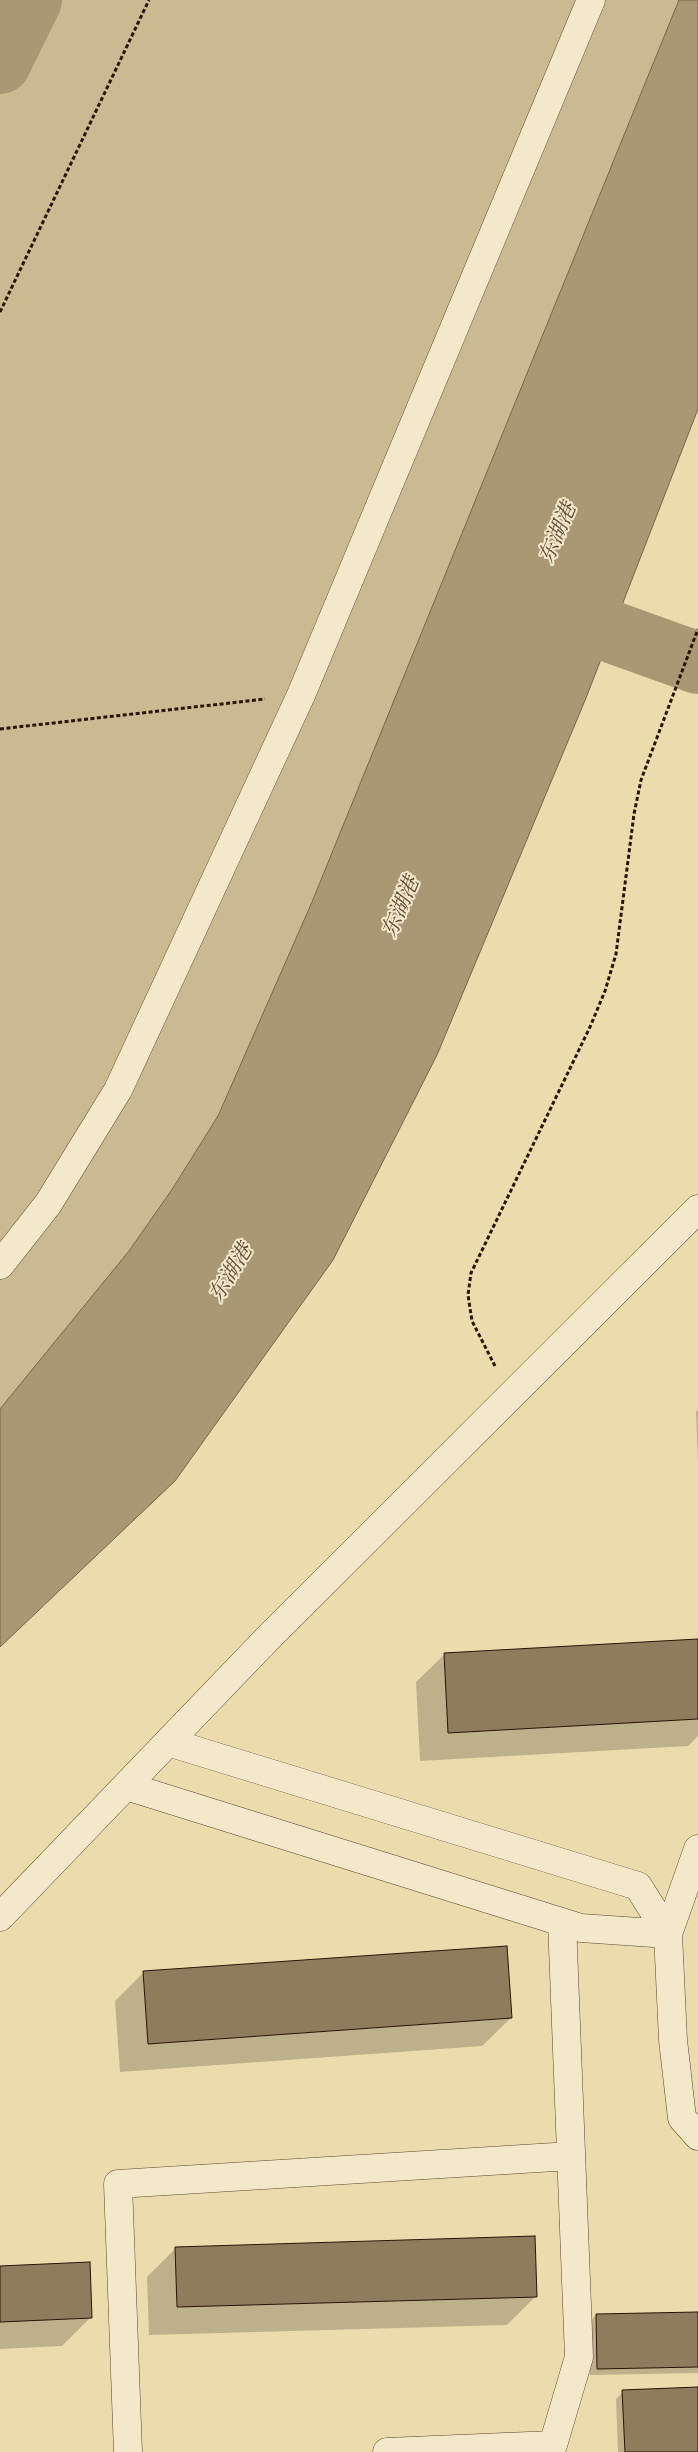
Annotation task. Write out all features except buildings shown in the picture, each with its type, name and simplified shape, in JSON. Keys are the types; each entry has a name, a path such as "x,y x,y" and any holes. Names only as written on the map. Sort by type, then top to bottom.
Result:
{"street":[{"path":"0,1265 48,1204 118,1090 301,694 591,0"},
{"path":"0,1917 275,1631 698,1209"},
{"path":"168,1742 638,1886 668,1934"},
{"path":"126,1786 581,1928 668,1934"},
{"path":"698,1849 668,1934 673,2040 682,2118 698,2136"},
{"path":"387,2452 553,2445 579,2357 562,1922"},
{"path":"128,2452 118,2184 571,2156"}],"path":[{"path":"0,312 149,0"},
{"path":"511,1395 472,1321 468,1295 471,1272 590,1027 605,991 616,954 634,814 641,780 698,629"},
{"path":"0,729 301,694"}],"shaded area":[{"path":"0,0 679,0 312,902 218,1116 173,1188 129,1251 0,1409"}],"water":[{"name":"东湖港","path":"679,0 698,0 698,409 586,698 437,1055 333,1260 175,1481 0,1647 0,1409 129,1251 173,1188 218,1116 312,902"}],"waterway":[{"path":"0,63 31,0"},
{"path":"531,603 698,663"}]}
